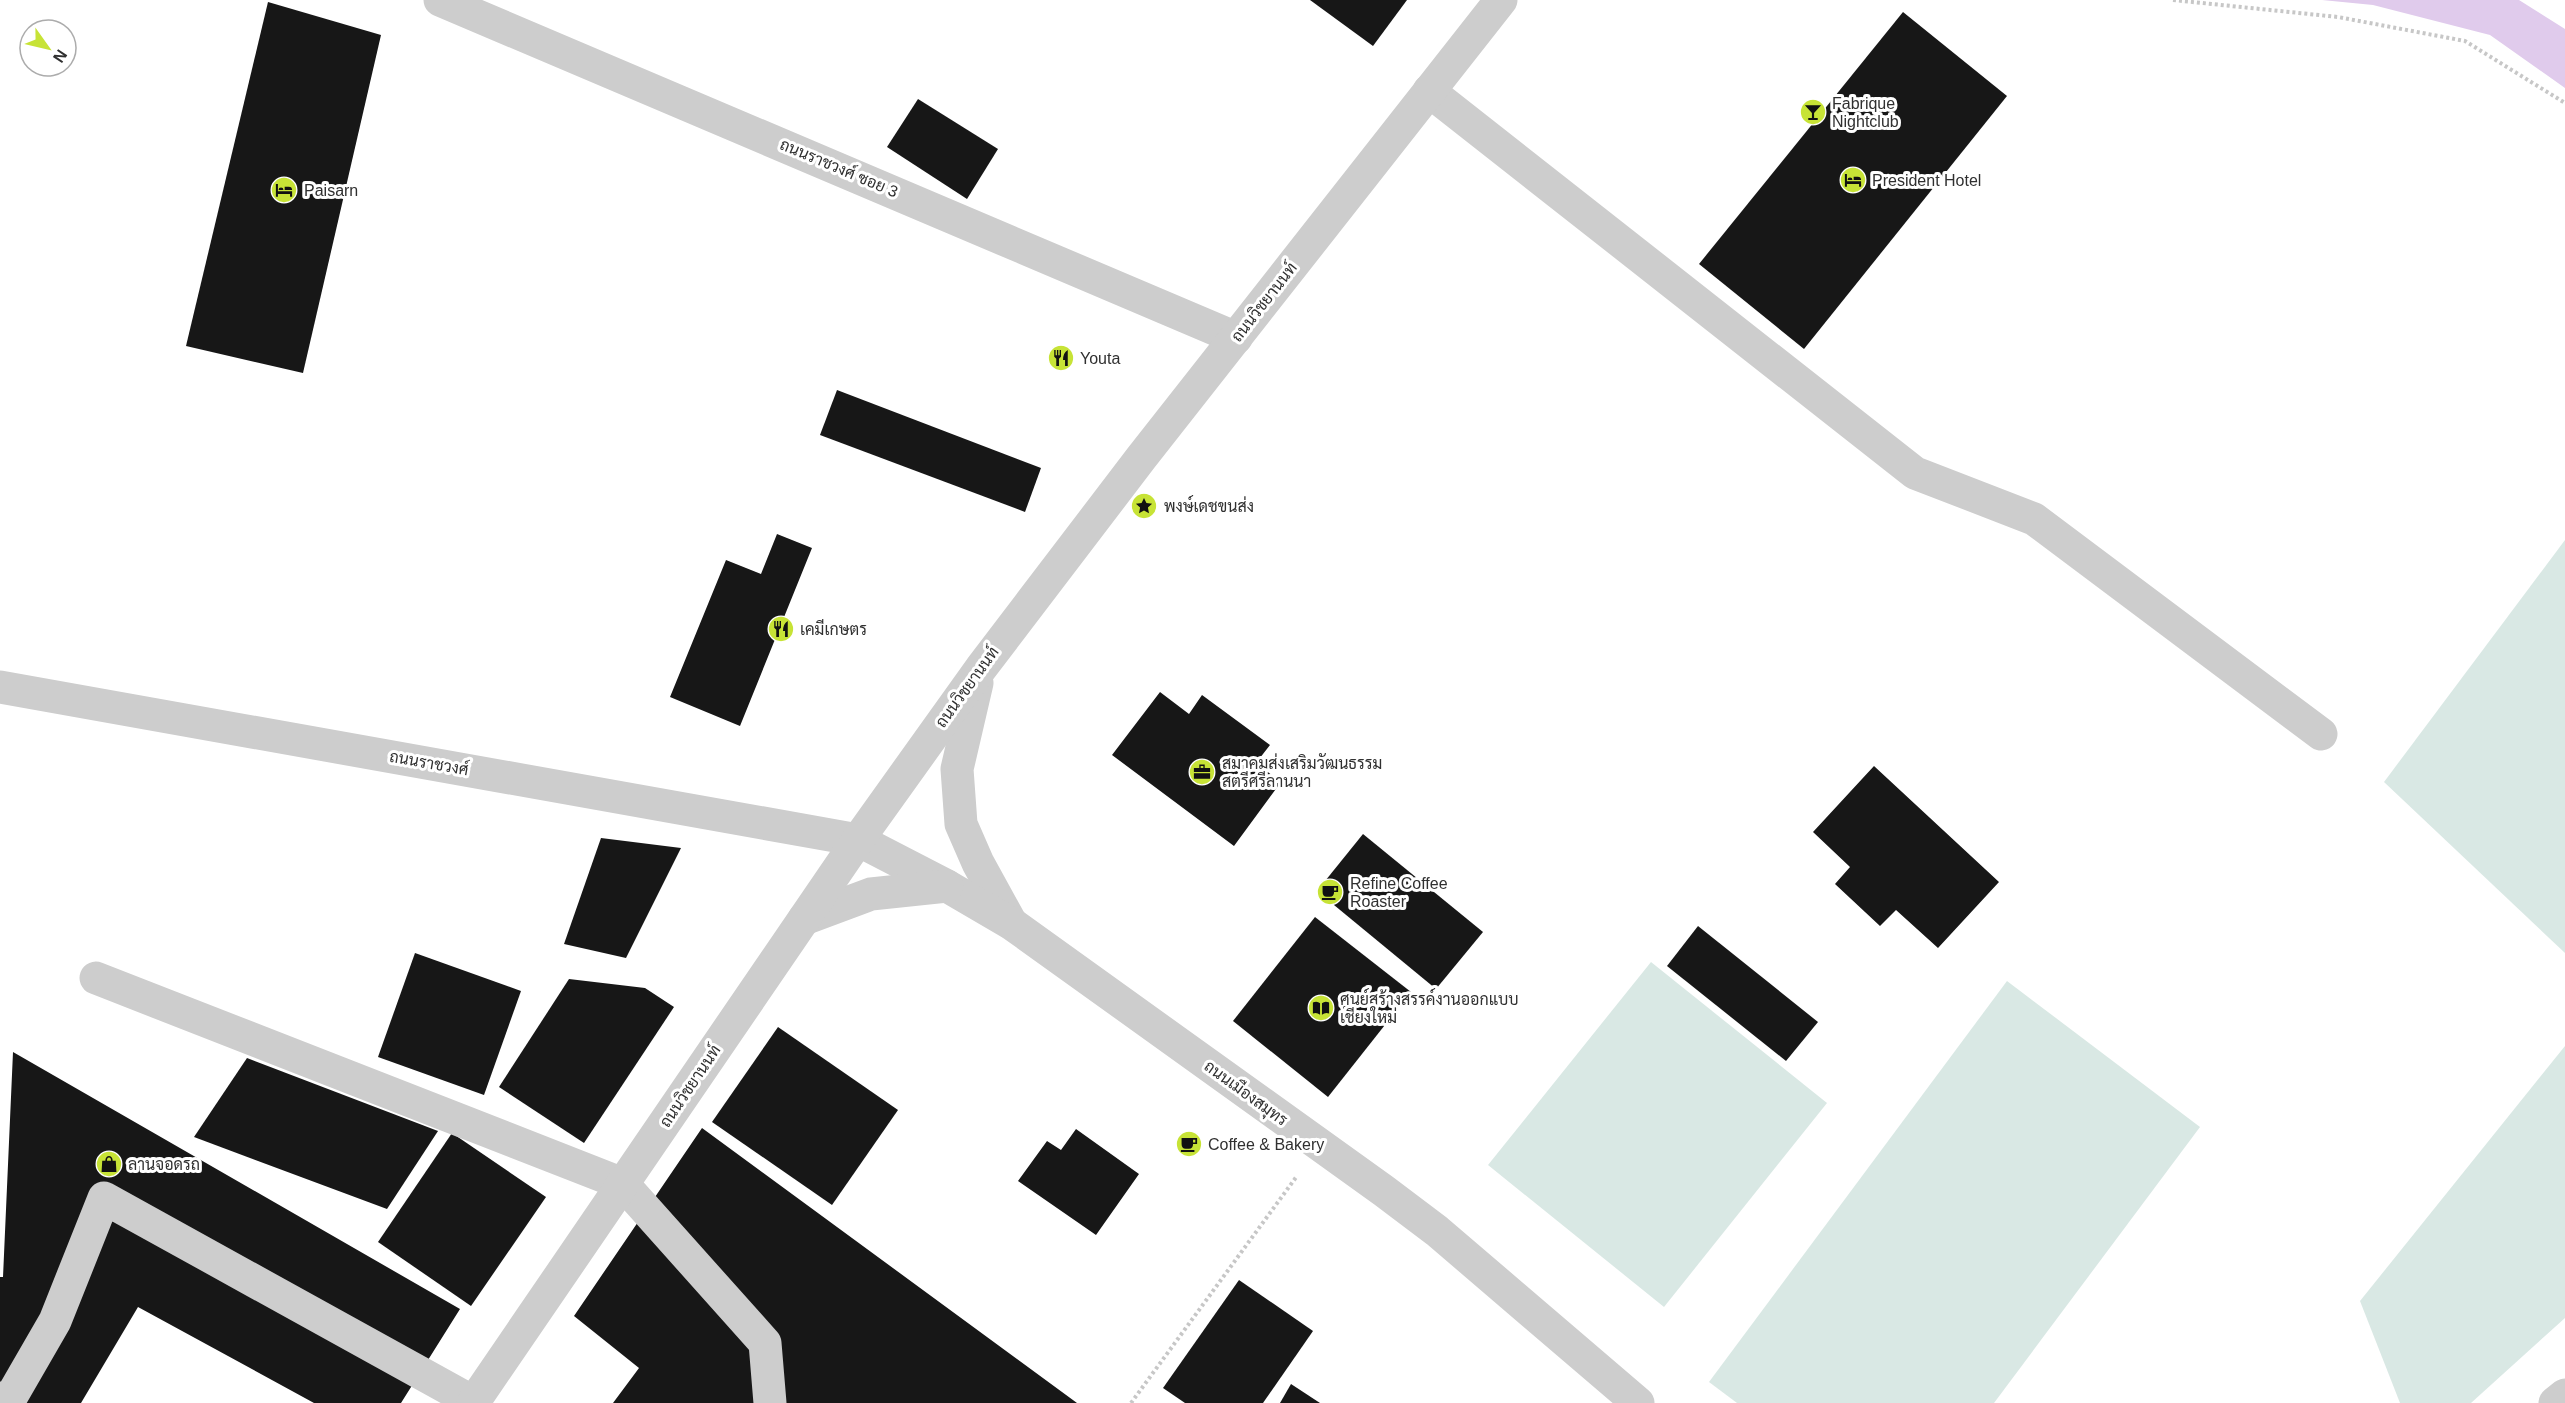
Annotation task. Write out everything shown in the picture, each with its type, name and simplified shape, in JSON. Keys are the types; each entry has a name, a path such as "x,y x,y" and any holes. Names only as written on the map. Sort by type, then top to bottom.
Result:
{"street":[{"name":"ถนนราชวงศ์ ซอย 3","path":"440,0 1236,338"},
{"name":"ถนนวิชยานนท์","path":"473,1402 858,840 981,668 1113,494 1501,0"},
{"path":"1429,91 1915,473 2034,519 2321,734"},
{"path":"981,668 957,769 961,824 978,863 1012,924"},
{"name":"ถนนราชวงศ์","path":"0,687 858,840"},
{"name":"ถนนเมืองสมุทร","path":"858,840 947,886 1012,924 1319,1145 1437,1231 1638,1403"},
{"path":"804,919 871,894 947,886"},
{"path":"96,978 623,1184 765,1343 770,1403"},
{"path":"5,1398 55,1321 104,1198 473,1402"},
{"path":"2555,1403 2565,1395"}],"path":[{"path":"2173,0 2338,17 2465,41 2565,103"},
{"path":"1131,1403 1319,1145"}],"shaded area":[{"path":"2322,0 2519,0 2565,29 2565,88 2490,35 2373,5"},
{"path":"2565,540 2565,953 2384,782"},
{"path":"1651,962 1827,1103 1664,1307 1488,1165"},
{"path":"2007,981 2200,1127 1994,1403 1737,1403 1709,1382"},
{"path":"2565,1046 2565,1318 2471,1403 2400,1403 2360,1301"}],"building":[{"path":"1310,0 1407,0 1373,46"},
{"name":"Paisarn","path":"268,2 381,35 303,373 186,346"},
{"name":"President Hotel","path":"1903,12 2007,96 1804,349 1699,264"},
{"path":"918,99 998,149 967,199 887,147"},
{"path":"837,390 1041,468 1025,512 820,435"},
{"path":"777,534 812,548 740,726 670,697 726,560 761,574"},
{"name":"สมาคมส่งเสริมวัฒนธรรม สตรีศรีลานนา","path":"1160,692 1189,714 1202,695 1270,745 1256,763 1281,782 1234,846 1112,755"},
{"path":"1874,766 1999,882 1938,948 1896,910 1880,926 1835,884 1850,867 1813,832"},
{"path":"1363,834 1483,932 1436,989 1317,891"},
{"path":"601,838 681,848 626,958 564,944"},
{"name":"ศูนย์สร้างสรรค์งานออกแบบ เชียงใหม่","path":"1315,917 1411,992 1328,1097 1233,1021"},
{"path":"1698,926 1818,1022 1786,1061 1667,966"},
{"path":"415,953 521,991 484,1095 378,1057"},
{"path":"569,979 645,988 674,1007 584,1143 499,1087"},
{"path":"778,1027 898,1110 832,1205 712,1122"},
{"name":"ลานจอดรถ","path":"13,1052 460,1309 401,1403 314,1403 138,1307 81,1403 0,1403 0,1277 3,1277"},
{"path":"247,1058 438,1131 387,1209 194,1137"},
{"path":"702,1128 1077,1403 613,1403 639,1368 574,1316"},
{"path":"1076,1129 1139,1174 1096,1235 1018,1181 1047,1141 1061,1150"},
{"path":"452,1133 546,1197 471,1306 378,1242"},
{"path":"1239,1280 1313,1331 1263,1403 1185,1403 1163,1388"},
{"path":"1291,1384 1320,1403 1280,1403"}],"place":[{"name":"Fabrique Nightclub","path":"1813,112"},
{"name":"President Hotel","path":"1853,180"},
{"name":"Paisarn","path":"284,190"},
{"name":"Youta","path":"1061,358"},
{"name":"พงษ์เดชขนส่ง","path":"1144,506"},
{"name":"เคมีเกษตร","path":"781,629"},
{"name":"สมาคมส่งเสริมวัฒนธรรม สตรีศรีลานนา","path":"1202,772"},
{"name":"Refine Coffee Roaster","path":"1330,892"},
{"name":"ศูนย์สร้างสรรค์งานออกแบบ เชียงใหม่","path":"1321,1008"},
{"name":"Coffee & Bakery","path":"1189,1144"},
{"name":"ลานจอดรถ","path":"109,1164"}]}
